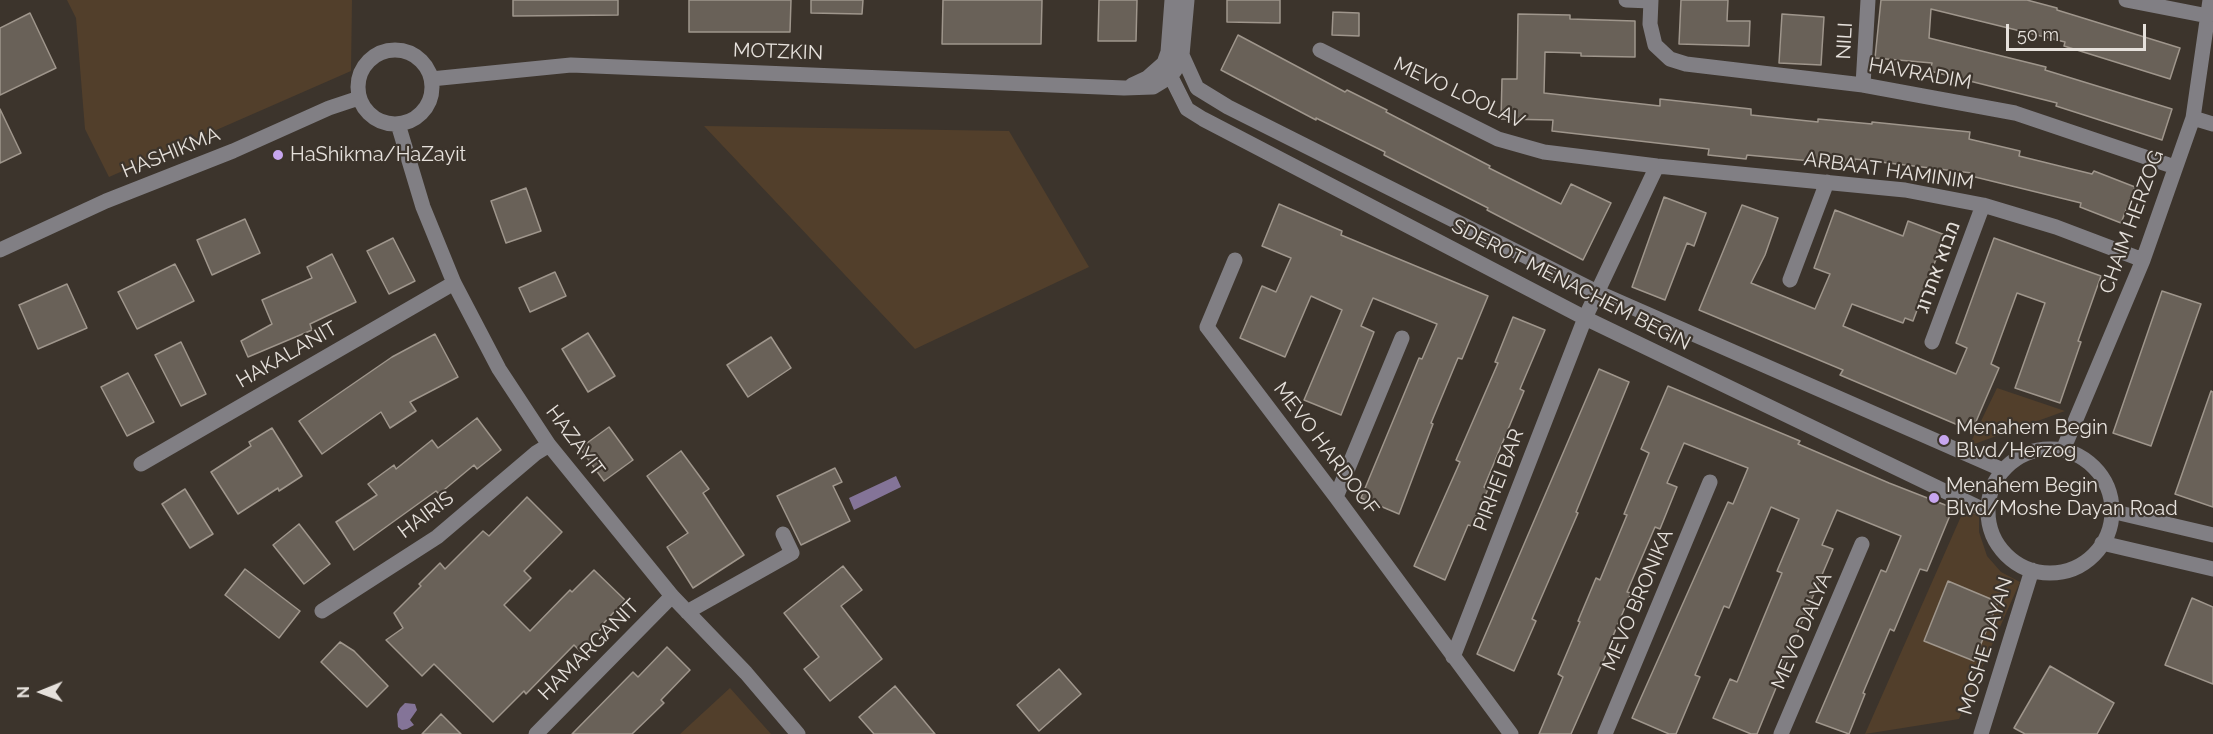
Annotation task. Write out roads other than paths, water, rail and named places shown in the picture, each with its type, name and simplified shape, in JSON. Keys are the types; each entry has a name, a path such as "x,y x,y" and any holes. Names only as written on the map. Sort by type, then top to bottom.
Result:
{"street":[{"path":"1172,0 1168,70 1178,66 1182,55 1186,0"},
{"path":"1626,0 1651,0"},
{"name":"HAVRADIM","path":"1651,0 1650,24 1655,45 1670,58 1686,63 1863,85 2015,113 2175,167"},
{"name":"NILI","path":"1863,85 1868,0"},
{"path":"2126,0 2208,16"},
{"name":"CHAIM HERZOG","path":"2063,450 2143,260 2193,117 2210,0"},
{"path":"384,50 407,51 418,57 428,69 431,79 432,92 425,108 415,119 398,124 381,122 369,114 359,98 357,88 361,69 376,54 384,50"},
{"name":"MEVO LOOLAV","path":"1320,50 1498,139 1544,152 1657,166"},
{"name":"SDEROT MENACHEM BEGIN","path":"1182,55 1197,88 1207,95 1597,292 2002,470"},
{"name":"MOTZKIN","path":"431,79 571,64 1124,88 1168,70"},
{"name":"SDEROT MENACHEM BEGIN","path":"1168,70 1187,109 1203,119 1585,318 1988,512"},
{"name":"HASHIKMA","path":"0,250 106,201 233,151 329,108 359,98"},
{"path":"2193,117 2213,124"},
{"name":"HAZAYIT","path":"398,124 423,207 454,283 500,369 549,445 672,596 746,673 798,734"},
{"name":"ARBAAT HAMINIM","path":"1657,166 1905,190 1983,205 2056,226 2143,260"},
{"name":"PIRHEI BAR","path":"1453,657 1585,318 1657,166"},
{"path":"1790,280 1827,182"},
{"name":"מבוא אתרוג","path":"1932,342 1983,205"},
{"name":"MEVO HARDOOF","path":"1235,260 1207,327 1511,734"},
{"name":"HAKALANIT","path":"141,464 454,283"},
{"path":"1336,497 1402,338"},
{"name":"HAIRIS","path":"322,611 437,537 536,453 549,445"},
{"path":"2046,448 2063,450 2082,458 2098,472 2108,490 2111,511 2109,528 2102,543 2078,566 2062,572 2045,573 2013,561 2001,549 1992,534 1988,512 1989,500 2002,470 2015,459 2030,451 2046,448"},
{"name":"MEVO BRONIKA","path":"1605,734 1710,482"},
{"path":"2111,511 2213,535"},
{"path":"687,612 792,553 783,534"},
{"path":"2102,543 2213,569"},
{"name":"MEVO DALYA","path":"1781,734 1862,544"},
{"name":"MOSHE DAYAN","path":"1981,734 2032,570"},
{"name":"HAMARGANIT","path":"536,734 672,596"}],"place":[{"name":"HaShikma/HaZayit","path":"278,155"},
{"name":"Menahem Begin Blvd/Herzog","path":"1944,440"},
{"name":"Menahem Begin Blvd/Moshe Dayan Road","path":"1934,498"}]}
